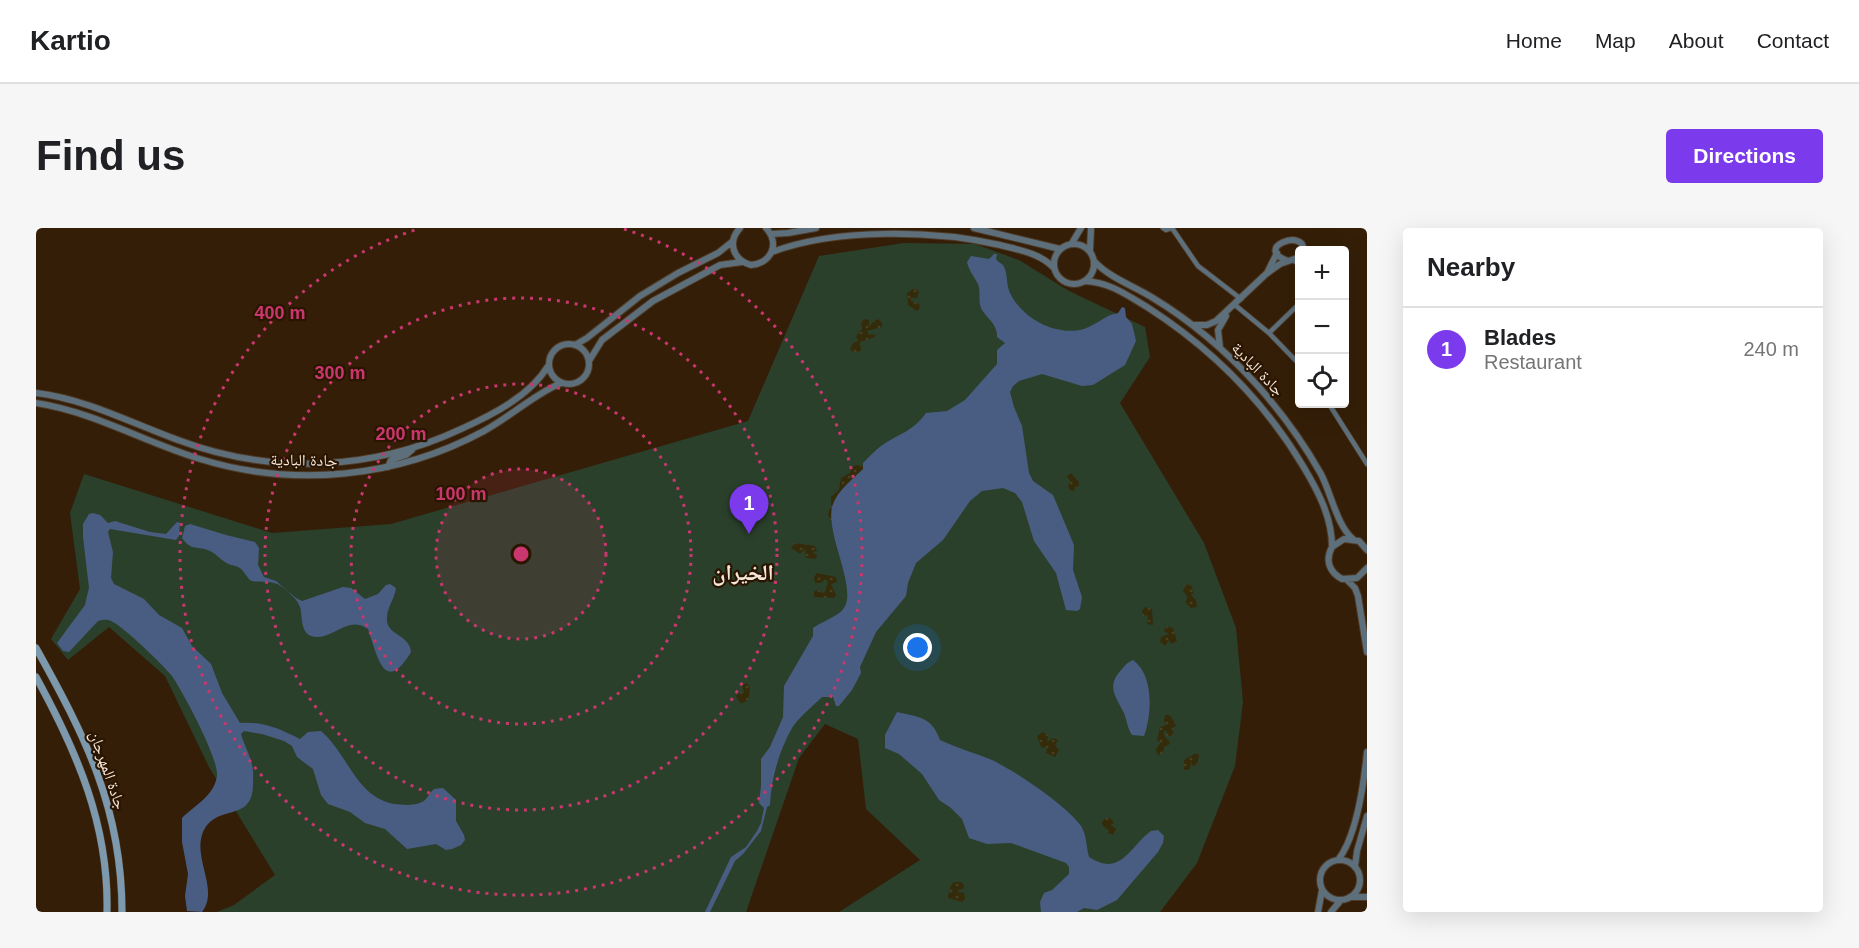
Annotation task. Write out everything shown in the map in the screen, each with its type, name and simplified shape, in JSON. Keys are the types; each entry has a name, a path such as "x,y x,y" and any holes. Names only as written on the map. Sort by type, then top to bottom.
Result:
{"main road":[{"name":"جادة المهرجان","path":"36,648 76,722 102,786 117,848 122,912"},
{"name":"جادة المهرجان","path":"36,677 75,754 92,803 103,853 107,912"}],"street":[{"path":"575,345 590,336 640,296 678,273 714,256 733,241 740,228"},
{"path":"768,231 788,233 816,228"},
{"path":"974,228 1060,249"},
{"path":"1054,268 1054,260 1060,249 1072,243 1081,228"},
{"path":"772,252 799,242 830,237 873,233 918,233 971,239 1042,257 1054,268 1058,276 1072,284 1085,281 1091,275 1095,262 1090,250 1091,228"},
{"path":"1163,228 1166,230 1172,228 1198,266 1240,299"},
{"path":"589,361 584,350 567,344 557,347 549,358 548,366 551,375 561,383 572,384 581,381 587,373 589,361 602,340 653,301 720,265 742,262 751,265 769,258 773,240 768,231"},
{"path":"1266,274 1277,253 1276,245 1279,238 1295,233 1302,241 1303,246"},
{"path":"733,241 733,250 742,262"},
{"path":"1072,243 1080,244 1090,250"},
{"path":"1277,253 1282,258 1294,259"},
{"path":"1192,325 1213,323 1266,274 1294,259"},
{"name":"جادة البادية","path":"1095,262 1107,273 1153,298 1192,325 1257,385 1294,431 1322,476 1346,531 1367,550"},
{"name":"جادة البادية","path":"1085,281 1106,284 1161,316 1209,353 1244,387 1276,425 1317,489 1331,527 1332,547 1328,556 1331,570 1338,577 1347,580"},
{"path":"1234,305 1269,333 1295,361"},
{"path":"1220,349 1218,337 1220,326 1234,305"},
{"path":"1269,333 1295,307"},
{"name":"جادة البادية","path":"36,393 80,402 203,449 255,460 290,464 343,462 379,457 414,448 460,430 492,414 535,385 548,366"},
{"name":"جادة البادية","path":"36,403 81,413 197,459 250,471 322,476 388,467 430,455 472,437 561,383"},
{"path":"1332,408 1367,464"},
{"path":"388,467 391,459 406,455 414,448"},
{"path":"1332,547 1344,539 1367,542"},
{"path":"1347,580 1357,578 1367,568"},
{"path":"1347,580 1355,588 1358,596 1367,652"},
{"path":"1338,860 1346,847 1357,811 1367,752"},
{"path":"1355,867 1357,850 1367,816"},
{"path":"1318,912 1322,890 1319,880 1322,870 1329,863 1338,860 1348,862 1355,867 1359,875 1359,884 1356,892 1350,897"},
{"path":"1322,890 1330,898 1341,900 1350,897 1367,897"},
{"path":"1331,912 1341,900"}],"green space":[{"path":"904,243 975,244 1019,260 1069,291 1145,327 1150,357 1120,403 1204,543 1236,628 1243,702 1235,766 1197,863 1160,912 839,912 920,860 866,809 858,739 825,724 799,758 746,912 217,912 234,905 275,875 209,767 165,676 109,627 68,660 51,639 80,589 70,513 84,474 272,533 391,524 748,421 819,256"}],"sand":[{"path":"913,289 919,292 917,298 910,298 911,301 919,304 920,308 917,311 908,305 907,293"},
{"path":"864,319 869,320 869,327 878,319 882,327 867,331 869,335 875,334 875,337 860,342 861,351 853,352 850,349 853,343 858,341 856,336 862,329 861,322"},
{"path":"856,465 865,467 833,527 828,514 831,497 839,490 841,478 850,473 851,468"},
{"path":"1071,473 1079,482 1079,486 1075,487 1074,491 1068,486 1070,481 1067,476"},
{"path":"795,543 815,546 817,551 813,552 817,556 816,559 806,558 805,549 800,554 791,548"},
{"path":"817,573 836,577 837,582 831,584 836,595 834,598 814,597 816,590 825,592 828,581 825,579 821,583 815,583 814,577"},
{"path":"1186,584 1192,586 1191,595 1196,600 1197,607 1191,608 1186,603 1187,596 1183,591"},
{"path":"1145,607 1152,609 1153,625 1147,624 1148,615 1143,616 1142,611"},
{"path":"1166,626 1173,628 1177,641 1171,644 1169,640 1165,646 1160,642 1161,637 1169,634 1164,631"},
{"path":"747,683 750,689 748,700 741,704 736,696 740,692 744,693 742,685"},
{"path":"1165,715 1172,718 1176,726 1172,728 1174,731 1171,736 1166,736 1167,731 1164,731 1164,736 1170,742 1160,755 1157,754 1156,749 1161,742 1157,741 1160,727 1167,725 1164,721"},
{"path":"1043,732 1048,736 1047,742 1053,738 1058,740 1055,745 1059,750 1055,757 1046,753 1047,748 1041,747 1037,736"},
{"path":"1196,753 1199,755 1197,765 1193,766 1191,762 1190,769 1184,770 1184,760"},
{"path":"1106,818 1110,818 1114,823 1111,825 1116,829 1113,835 1108,833 1102,825"},
{"path":"954,882 961,882 964,885 963,889 958,890 959,893 963,892 965,895 962,902 948,898 951,892 950,887"}],"water":[{"path":"997,254 996,259 1005,268 1009,290 1015,302 1039,323 1059,330 1080,330 1118,313 1122,307 1125,308 1126,317 1132,324 1136,341 1125,365 1093,385 1082,386 1042,374 1019,381 1010,392 1022,426 1029,473 1033,481 1053,495 1074,545 1073,570 1082,597 1080,609 1066,610 1056,573 1034,541 1022,502 1015,493 1003,488 982,491 970,501 943,540 916,563 908,583 906,596 876,632 860,667 861,673 852,690 839,706 836,706 833,697 822,697 792,728 776,765 770,805 767,807 761,831 735,861 710,912 705,912 731,857 746,847 761,823 764,808 759,803 761,759 770,747 783,717 784,686 813,636 813,628 842,611 847,599 847,587 832,528 831,515 835,499 863,469 863,463 878,448 911,428 926,413 947,411 965,400 997,364 997,350 1005,343 997,337 994,325 981,308 979,287 967,262 971,256 989,259"},
{"path":"89,514 100,515 108,523 115,521 150,532 166,534 177,522 180,523 179,536 176,540 110,529 108,532 113,552 111,578 114,584 144,599 159,615 182,628 192,646 211,664 222,693 240,723 264,725 300,739 308,732 321,731 361,784 381,800 394,804 419,803 425,800 434,789 443,788 456,800 456,821 465,840 461,845 446,850 436,844 407,849 385,829 365,823 350,812 328,804 321,795 313,769 297,757 292,746 262,734 244,731 241,734 253,770 251,797 240,809 215,818 202,835 200,845 207,885 207,903 202,912 187,911 185,896 188,874 182,842 182,818 208,795 217,776 212,755 199,726 172,676 143,646 111,621 98,621 69,652 63,651 57,643 85,605 89,588 83,524"},
{"path":"190,524 255,542 259,548 258,565 264,577 276,581 302,601 343,587 351,588 365,599 378,594 390,584 396,588 388,611 388,625 407,642 411,652 402,665 394,671 388,671 378,659 368,629 361,625 354,624 323,636 311,636 304,629 299,604 295,598 277,584 250,580 240,568 227,563 212,552 189,545 182,538 185,526"},
{"path":"1133,660 1145,675 1148,685 1150,706 1144,736 1132,735 1113,686 1117,675 1125,665"},
{"path":"897,712 924,719 937,732 940,740 992,760 1040,789 1064,808 1081,826 1089,857 1100,863 1109,864 1124,858 1151,831 1158,830 1164,836 1163,843 1117,900 1097,910 1084,908 1077,912 1041,912 1040,902 1044,893 1052,890 1069,874 1069,867 1066,863 1011,843 987,844 969,838 962,819 939,800 922,774 899,754 885,748 885,735"}],"place":[{"name":"Blades","path":"749,534"}],"district":[{"name":"الخيران","path":"743,572"}]}
